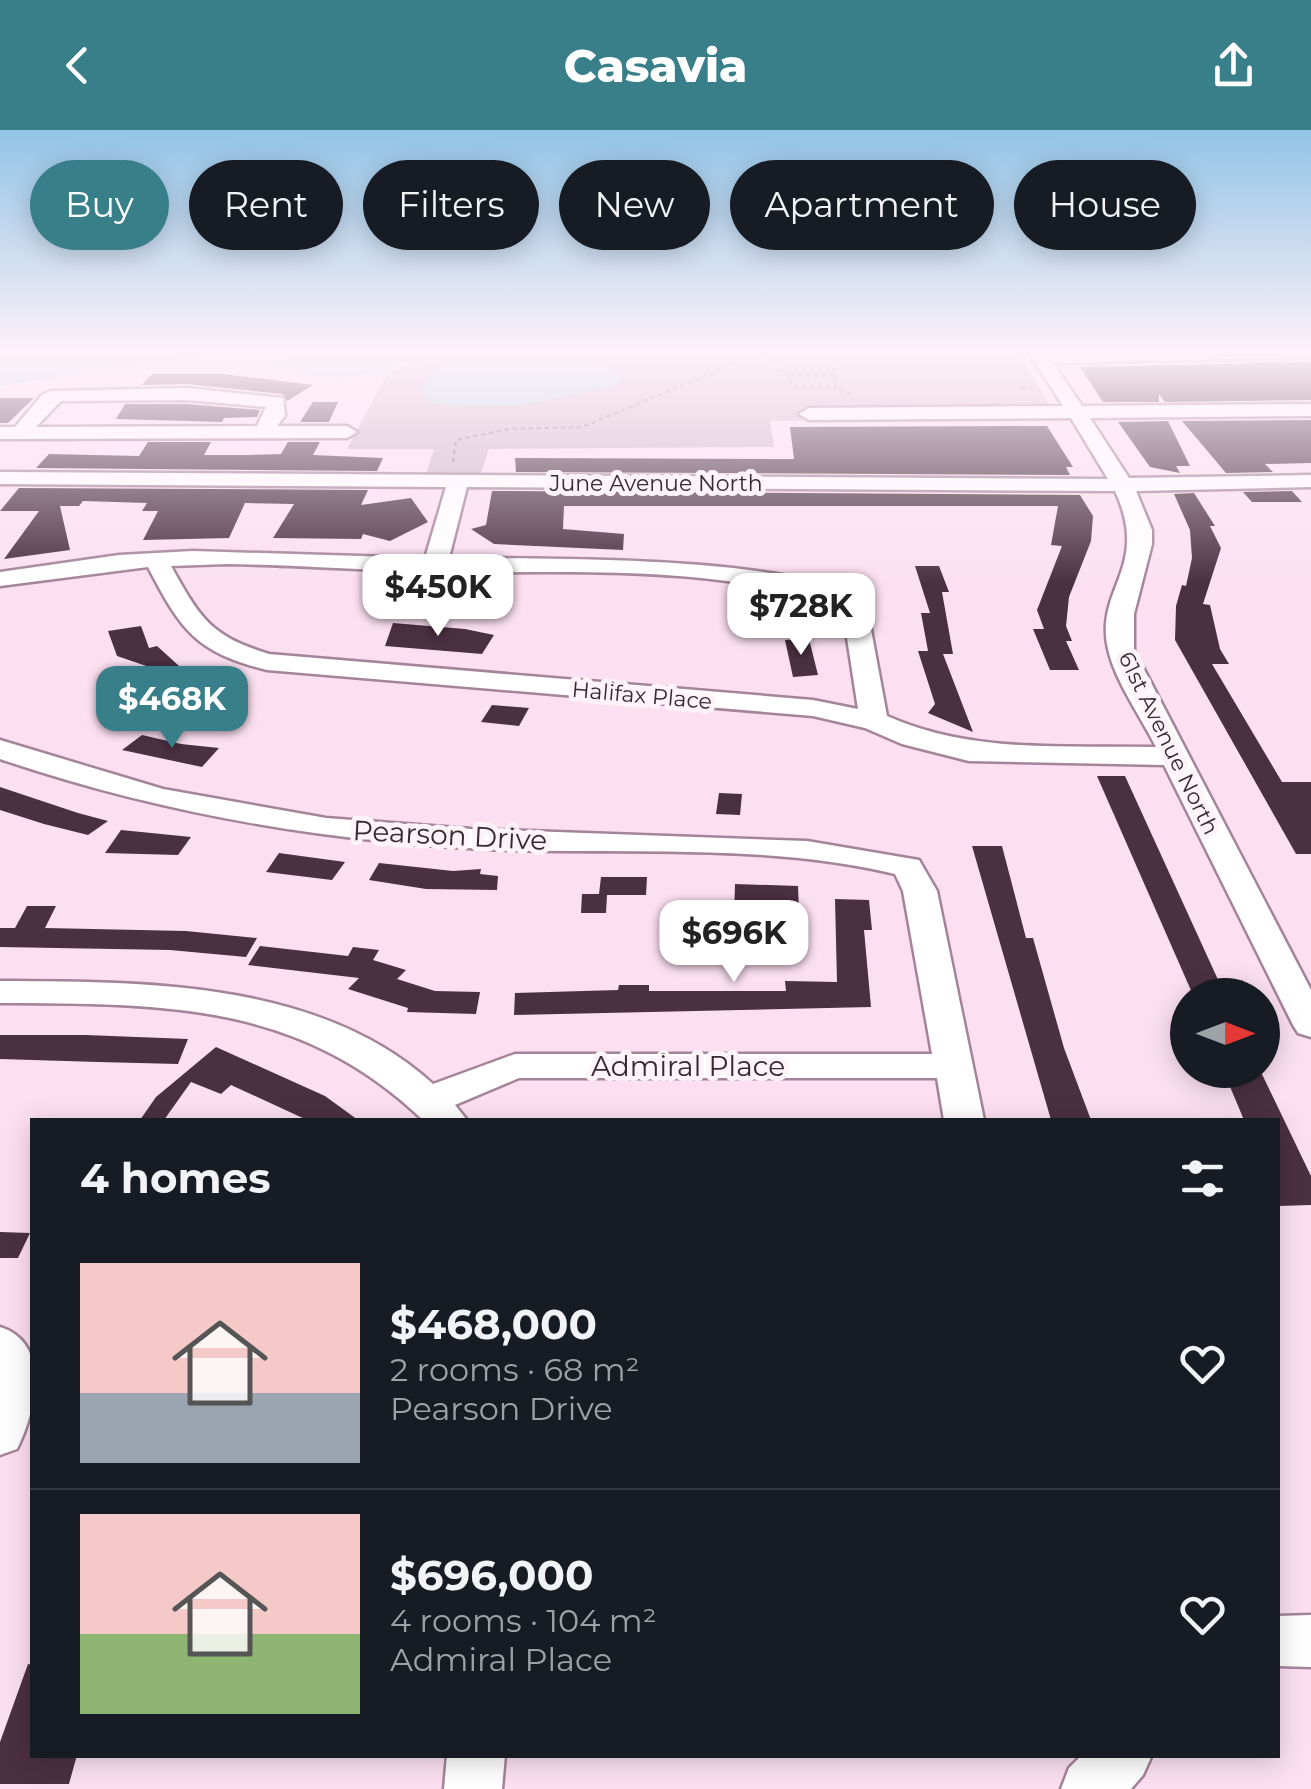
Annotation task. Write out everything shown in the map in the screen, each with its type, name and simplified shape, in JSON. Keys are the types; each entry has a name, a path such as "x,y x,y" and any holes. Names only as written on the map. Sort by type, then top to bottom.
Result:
{"street":[{"path":"264,432 266,428"},
{"name":"61st Avenue North","path":"1084,428 1120,485 1140,529 1140,546 1119,608 1121,650 1311,1025"},
{"path":"10,433 346,432"},
{"name":"June Avenue North","path":"0,478 1120,485 1311,481"},
{"path":"436,565 455,482"},
{"path":"0,579 156,560 672,573 800,586 849,594 860,620 874,720"},
{"name":"Halifax Place","path":"156,560 191,629 236,653 267,662 813,708 874,720 912,738 968,752 1173,756"},
{"name":"Pearson Drive","path":"0,749 87,780 164,800 340,828 436,837 825,850 908,867 920,891 953,1066"},
{"path":"0,992 178,995 235,1004 287,1018 334,1038 380,1063 439,1110"},
{"name":"Admiral Place","path":"439,1110 514,1066 953,1066"},
{"path":"953,1066 964,1118"},
{"path":"0,1346 15,1360 20,1381 0,1435"},
{"path":"1280,1641 1311,1641"},
{"path":"473,1789 476,1758"}],"path":[{"path":"455,482 456,440 529,428"}],"shaded area":[{"path":"358,428 771,428 774,447 489,449 480,477 425,478 434,449 347,449"}],"building":[{"path":"790,428 1049,428 1073,467 1066,467 1070,475 516,472 515,458 794,459"},
{"path":"1123,428 1172,428 1190,466 1176,466 1180,473 1150,467"},
{"path":"1188,428 1311,428 1311,463 1265,464 1273,472 1226,473"},
{"path":"148,442 211,442 204,455 248,455 281,454 288,442 320,442 313,455 383,458 377,471 36,468 49,454 139,456"},
{"path":"19,488 368,490 361,505 411,498 428,522 390,541 363,534 361,539 273,538 294,504 245,503 229,538 143,540 158,511 142,511 147,503 83,501 79,506 60,506 70,550 4,559 39,511 0,511"},
{"path":"492,491 1080,495 1093,516 1091,541 1069,597 1066,626 1072,641 1066,641 1079,670 1050,670 1033,629 1044,629 1037,610 1062,546 1051,545 1058,506 564,506 563,529 624,534 623,550 494,544 471,529 486,525"},
{"path":"1292,491 1302,502 1252,502 1243,492"},
{"path":"1194,493 1215,526 1210,526 1221,548 1203,604 1210,605 1220,649 1229,664 1212,664 1282,782 1311,782 1311,854 1296,854 1175,640 1176,606 1182,585 1186,586 1192,558 1190,530 1174,494"},
{"path":"915,566 939,566 949,592 942,592 953,654 943,654 973,732 928,713 935,704 918,651 928,651 921,613 930,613"},
{"path":"393,623 494,635 482,654 385,646"},
{"path":"141,626 149,648 157,646 199,684 117,656 108,631"},
{"path":"809,639 818,675 793,677 785,640"},
{"path":"492,705 529,708 519,726 481,722"},
{"path":"142,735 219,748 202,767 122,750"},
{"path":"1097,776 1125,776 1217,978 1186,978"},
{"path":"0,787 108,821 88,835 44,824 0,810"},
{"path":"719,793 742,794 740,815 716,814"},
{"path":"121,830 191,837 178,855 105,853"},
{"path":"972,846 1002,846 1026,938 1033,938 1064,1048 1090,1118 1050,1118"},
{"path":"279,853 345,862 332,880 266,872"},
{"path":"379,863 453,871 481,869 480,874 498,876 497,890 426,889 369,880"},
{"path":"601,877 647,877 646,895 607,895 606,913 581,913 582,894 599,894"},
{"path":"735,884 798,886 799,913 734,916"},
{"path":"835,899 869,900 872,930 864,930 871,1007 514,1015 515,993 618,990 619,985 649,985 649,991 786,991 785,981 837,982"},
{"path":"27,906 56,906 45,928 186,931 257,938 246,957 170,950 0,947 0,928 15,928"},
{"path":"260,946 348,956 353,947 379,950 373,960 406,970 397,979 435,991 480,992 476,1014 407,1012 408,1008 348,989 359,978 248,965"},
{"path":"0,1035 188,1039 178,1064 0,1059"},
{"path":"216,1047 325,1096 355,1118 303,1118 231,1085 221,1094 191,1082 165,1118 141,1118 156,1097"},
{"path":"1231,1088 1269,1088 1311,1176 1311,1205 1280,1206 1280,1118 1243,1118"},
{"path":"0,1232 30,1233 18,1258 0,1258"},
{"path":"30,1664 30,1758 76,1758 69,1784 0,1784 0,1742"}]}
